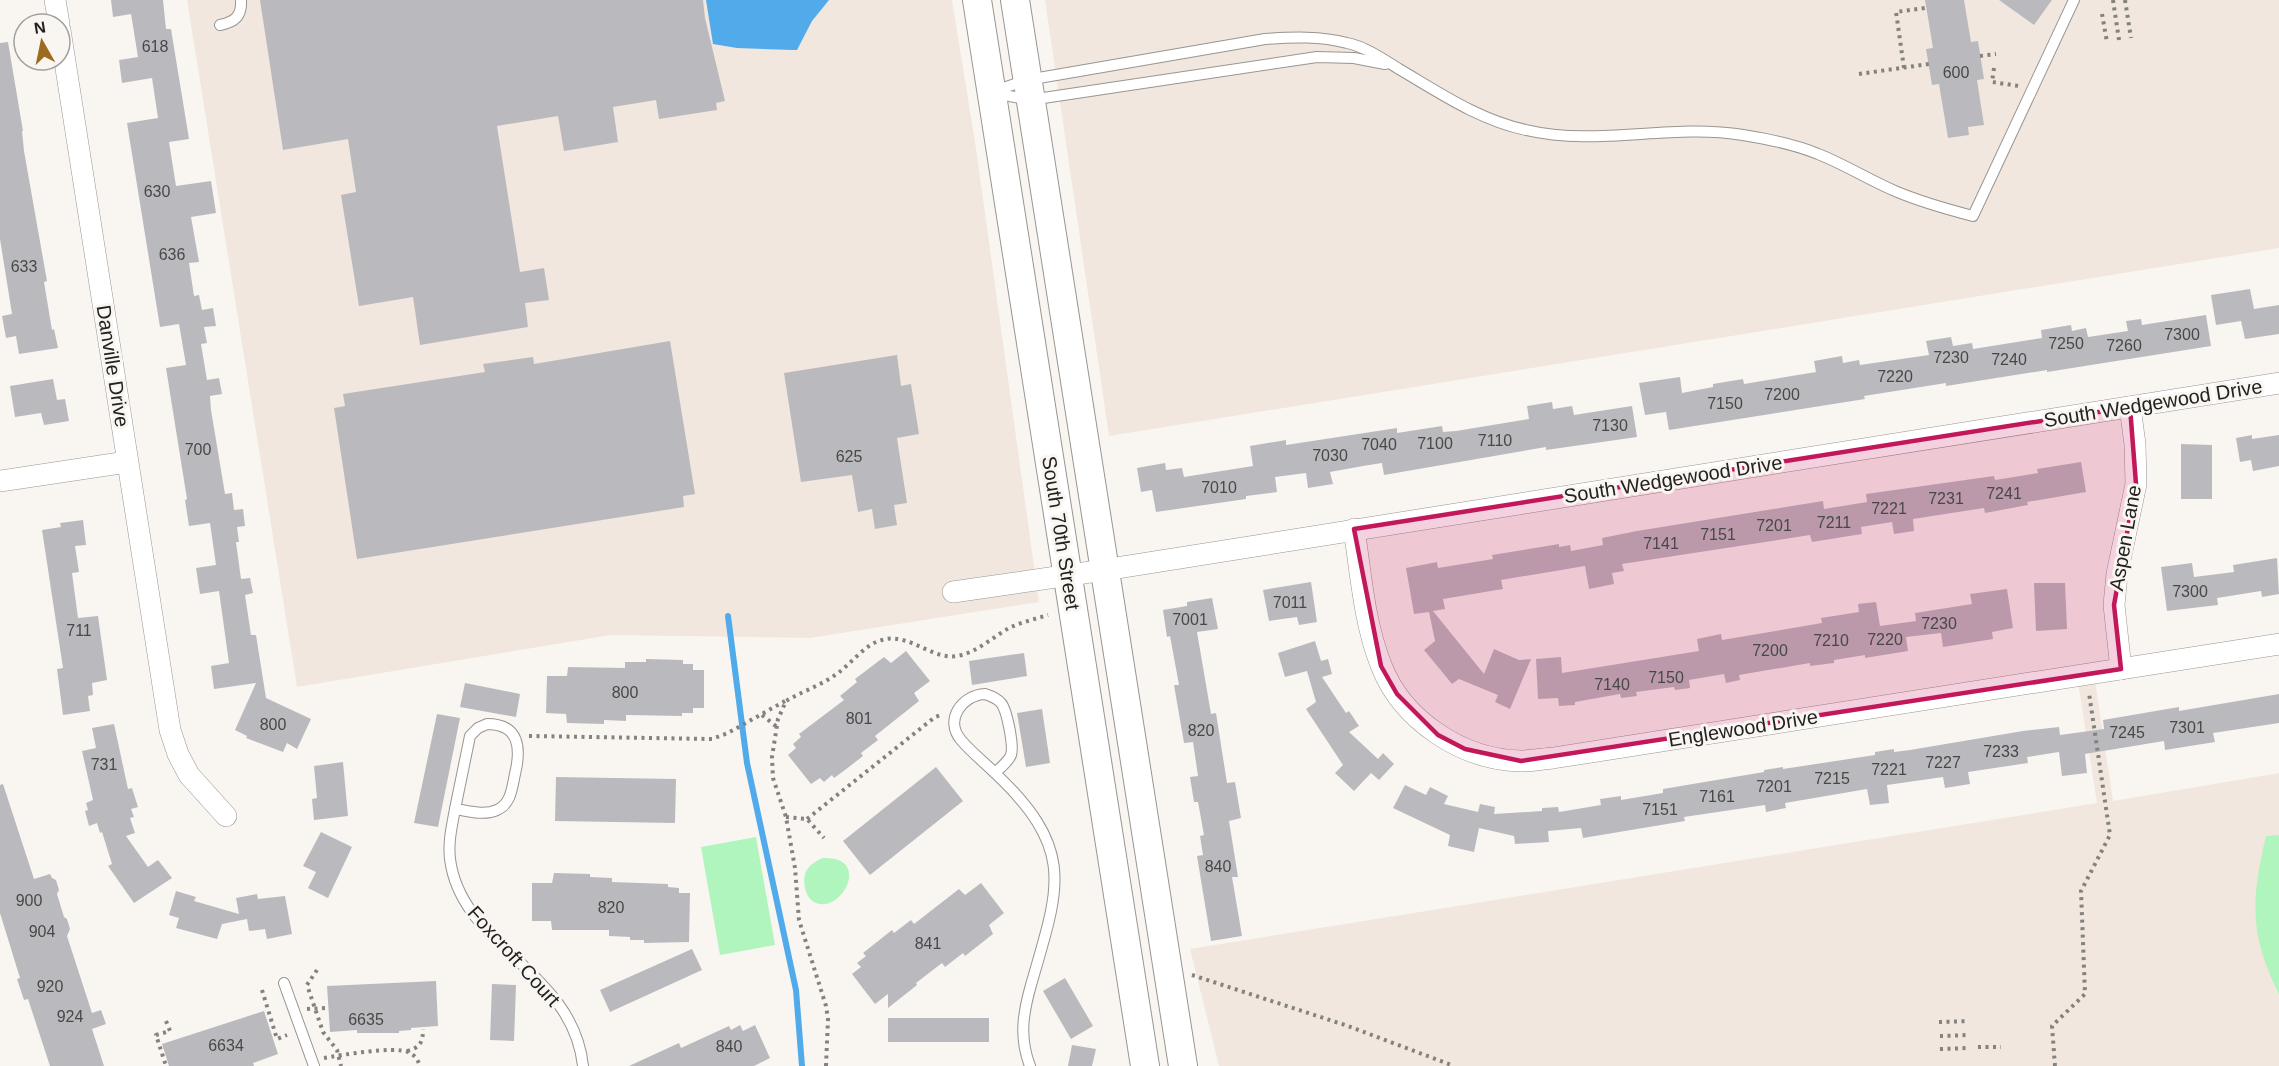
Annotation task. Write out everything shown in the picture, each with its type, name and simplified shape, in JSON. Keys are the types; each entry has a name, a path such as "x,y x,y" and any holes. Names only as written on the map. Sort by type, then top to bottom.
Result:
{"main road":[{"name":"South 70th Street","path":"977,0 1145,1066"},
{"name":"South 70th Street","path":"1015,0 1183,1066"}],"street":[{"name":"Danville Drive","path":"67,72 165,703 178,754 189,775 226,816"},
{"name":"South Wedgewood Drive","path":"954,592 2279,383"},
{"name":"Aspen Lane","path":"2121,669 2114,605 2117,574 2136,484 2135,444 2130,407"},
{"path":"0,481 128,462"},
{"name":"Englewood Drive","path":"1354,529 1372,635 1381,666 1397,694 1418,718 1438,735 1465,749 1496,758 1521,761 1553,758 2279,644"}],"lane":[{"path":"220,25 237,19 241,0"},
{"path":"991,92 1029,90 1266,39 1293,37 1349,43 1372,53 1467,109 1495,122 1556,135 1591,137 1708,131 1766,139 1817,153 1932,206 1973,216 2029,101 2074,0"},
{"path":"991,92 1029,90 1317,57 1354,58 1394,66"},
{"path":"995,773 1011,756 1012,745 1005,709 994,697 985,694 975,695 958,707 957,735 1025,804 1049,843 1055,866 1052,909 1023,1011 1023,1043 1030,1066"},
{"name":"Foxcroft Court","path":"455,809 484,813 496,811 505,805 511,792 518,754 517,742 506,728 498,724 487,724 478,728 470,736 455,809 450,834 450,858 462,896 481,923 561,1005 579,1039 583,1066"},
{"path":"284,983 313,1063"}],"path":[{"path":"2113,0 2119,40"},
{"path":"2125,0 2131,38"},
{"path":"1904,68 1896,12 1925,8"},
{"path":"2102,14 2107,42"},
{"path":"1980,56 1996,54"},
{"path":"1859,74 1929,64"},
{"path":"1994,68 1992,82 2019,86"},
{"path":"527,736 712,739 728,733 831,677 869,647 883,639 909,641 944,656 956,656 969,652 1010,628 1048,615"},
{"path":"2055,1066 2052,1026 2085,994 2081,891 2110,835 2086,674"},
{"path":"786,701 778,718 772,757 773,778 786,817 795,868 799,920 826,1006 828,1019 826,1066"},
{"path":"807,819 935,717 943,715"},
{"path":"759,716 777,728"},
{"path":"786,817 807,819 824,838"},
{"path":"317,970 307,985 323,1032 334,1045 341,1066"},
{"path":"1191,975 1348,1026 1454,1066"},
{"path":"262,990 277,1039 301,1031"},
{"path":"166,1021 170,1031 156,1035 166,1066"},
{"path":"1940,1022 1969,1022"},
{"path":"313,1063 339,1055 406,1051 417,1048 421,1043 423,1029"},
{"path":"1940,1036 1969,1035"},
{"path":"1978,1047 2001,1047"},
{"path":"1940,1049 1969,1048"},
{"path":"406,1051 416,1057 420,1066"}],"highlighted area":[{"path":"2130,407 2136,484 2114,605 2121,669 1521,761 1465,749 1438,735 1397,694 1381,666 1354,529"}],"shaded area":[{"path":"187,0 952,0 976,148 1039,602 810,638 611,635 297,687"},
{"path":"1045,0 2279,0 2279,248 1109,436"},
{"path":"2094,673 2113,801 2279,773 2279,1066 1219,1066 1190,949 2097,803 2077,676"}],"green space":[{"path":"2279,835 2279,994 2262,953 2258,935 2256,898 2257,879 2266,836"},
{"path":"756,837 775,945 720,955 701,847"},
{"path":"822,858 837,859 846,865 849,874 848,883 843,892 835,900 826,904 812,901 804,883 808,868"}],"water":[{"path":"706,0 829,0 812,21 797,50 793,50 737,48 713,44"}],"building":[{"path":"111,0 163,0 166,29 171,29 189,139 169,142 176,186 211,181 216,213 191,217 199,262 189,263 194,296 199,295 202,310 213,308 216,326 204,327 207,343 201,344 207,380 219,378 222,394 210,396 211,410 225,494 232,493 234,510 243,509 245,526 237,527 239,542 236,542 241,579 250,578 253,593 245,595 251,635 256,635 266,698 311,719 297,749 287,743 283,752 246,738 247,736 235,730 256,683 214,689 211,666 229,663 219,591 200,594 196,568 216,565 210,523 189,526 185,500 187,499 166,368 186,365 179,324 160,327 127,123 158,118 152,78 122,83 119,60 138,57 131,14 113,17"},
{"path":"260,0 703,0 705,18 725,101 716,103 717,110 659,119 656,100 613,107 618,142 564,151 558,116 497,126 520,272 544,268 549,300 525,303 528,327 420,345 413,297 359,306 341,195 356,192 348,139 283,150"},
{"path":"1925,0 1964,0 1971,42 1978,41 1984,79 1977,80 1984,125 1968,127 1969,135 1948,138 1939,84 1932,85 1926,49 1933,48"},
{"path":"1999,0 2052,0 2034,25"},
{"path":"8,42 47,281 44,282 52,330 54,329 58,348 19,354 16,336 6,338 2,316 12,314 0,239 0,43"},
{"path":"2250,289 2254,309 2279,305 2279,334 2245,339 2241,321 2216,325 2211,295"},
{"path":"2206,315 2211,346 2047,372 2047,370 1946,386 1946,383 1864,396 1865,399 1669,430 1666,412 1645,415 1639,383 1680,377 1682,393 1713,387 1713,384 1743,379 1744,384 1816,372 1814,361 1842,356 1843,363 1859,360 1860,365 1929,355 1926,341 1951,337 1953,346 1972,343 1973,349 2042,338 2041,330 2071,325 2072,331 2086,328 2088,337 2128,331 2126,321 2141,319 2142,325"},
{"path":"670,341 695,494 683,496 684,507 357,559 334,408 345,406 343,394 485,372 483,364 533,357 534,364"},
{"path":"897,355 901,386 911,384 919,434 897,438 907,503 894,505 897,525 875,529 872,509 858,512 852,475 801,482 784,373"},
{"path":"53,379 57,400 65,399 69,421 44,425 41,413 15,417 10,386"},
{"path":"1552,402 1553,409 1572,406 1574,415 1632,406 1637,437 1546,450 1546,447 1384,475 1382,463 1330,472 1333,484 1308,488 1306,473 1275,477 1277,492 1246,496 1246,499 1156,512 1152,490 1141,492 1137,468 1165,463 1166,470 1182,468 1184,477 1253,466 1250,446 1286,440 1286,445 1397,428 1397,433 1442,426 1443,432 1456,431 1529,419 1527,406"},
{"path":"2252,435 2252,439 2279,435 2279,466 2253,471 2251,460 2240,462 2236,438"},
{"path":"2181,444 2212,445 2212,499 2181,499"},
{"path":"2081,462 2086,492 2027,502 2028,505 1985,513 1984,508 1913,519 1914,531 1894,534 1892,522 1861,527 1862,534 1812,542 1810,535 1622,564 1624,571 1612,573 1614,584 1589,589 1585,566 1501,580 1503,589 1443,599 1445,609 1433,611 1484,674 1494,649 1519,660 1531,659 1510,709 1495,702 1498,695 1459,679 1452,684 1424,650 1435,641 1429,612 1414,614 1406,568 1437,562 1438,568 1493,559 1492,555 1559,544 1559,547 1570,545 1571,551 1603,545 1602,538 1637,531 1823,501 1824,509 1867,502 1866,494 1994,476 1995,480 2038,473 2037,469"},
{"path":"83,520 86,545 75,546 79,572 72,573 78,618 98,616 107,680 92,683 93,695 88,696 90,711 63,715 57,669 63,668 42,530 61,527 60,523"},
{"path":"2277,558 2279,594 2262,597 2261,591 2217,598 2218,605 2167,611 2161,567 2192,563 2194,577 2234,572 2233,565"},
{"path":"1311,582 1317,622 1299,625 1297,617 1269,621 1263,590"},
{"path":"2034,583 2065,583 2067,629 2036,631"},
{"path":"2007,589 2013,628 1992,632 1993,639 1943,647 1941,633 1906,637 1908,651 1865,658 1865,655 1834,660 1834,663 1810,666 1810,663 1739,675 1740,680 1726,683 1724,674 1689,680 1690,688 1675,690 1674,687 1636,692 1637,696 1621,698 1620,694 1575,702 1575,705 1559,706 1558,698 1538,699 1536,659 1561,657 1562,673 1699,651 1697,639 1721,634 1722,640 1822,623 1821,618 1859,612 1858,604 1876,602 1880,626 1916,621 1915,613 1972,604 1970,594"},
{"path":"1212,598 1218,629 1197,632 1211,714 1216,713 1227,783 1235,782 1241,818 1229,821 1238,877 1232,877 1242,936 1211,941 1197,856 1203,855 1200,836 1204,835 1198,802 1194,802 1190,777 1198,776 1193,742 1184,743 1174,685 1179,685 1163,610 1187,606 1187,602"},
{"path":"1315,641 1321,661 1328,659 1332,674 1322,677 1346,713 1349,711 1359,726 1349,732 1378,759 1383,753 1394,764 1379,780 1371,773 1354,791 1335,773 1343,765 1306,709 1316,702 1307,671 1285,677 1278,653"},
{"path":"906,651 930,681 914,693 919,701 875,736 878,740 861,753 863,756 845,770 834,778 832,775 824,782 820,778 811,784 788,755 796,748 793,744 801,737 799,734 844,700 840,696 857,682 855,679 884,657 891,663"},
{"path":"1024,653 1027,676 972,685 969,661"},
{"path":"646,659 683,660 683,664 693,664 693,670 704,670 704,708 693,708 693,713 682,713 682,716 626,715 626,721 604,720 604,724 567,723 566,714 546,713 547,676 567,676 568,667 625,668 625,662 646,662"},
{"path":"465,683 520,694 516,717 460,707"},
{"path":"2279,694 2279,723 2213,733 2215,742 2165,750 2164,741 2085,754 2087,773 2062,776 2059,752 2027,757 2028,763 1968,772 1970,784 1945,788 1943,777 1887,785 1889,803 1870,805 1867,789 1785,803 1786,808 1766,812 1765,805 1684,817 1685,821 1583,838 1581,828 1548,831 1549,842 1515,844 1514,836 1479,828 1474,852 1448,846 1450,835 1393,808 1405,785 1426,795 1430,787 1448,796 1444,804 1478,812 1480,804 1495,807 1494,814 1542,811 1542,808 1558,807 1559,812 1601,805 1600,799 1621,796 1621,800 1663,793 1663,789 1764,772 1764,770 1875,755 1875,752 1894,749 1894,752 1910,750 2023,731 2059,727 2060,735 2104,729 2103,720 2179,707 2179,711"},
{"path":"1042,709 1050,763 1026,767 1017,713"},
{"path":"437,714 460,718 438,827 414,823"},
{"path":"114,724 128,789 132,788 138,807 131,809 134,817 130,818 135,833 126,836 148,867 158,860 172,878 134,903 108,866 112,864 102,832 100,833 97,823 89,826 85,811 88,810 86,803 93,800 82,751 96,748 92,728"},
{"path":"343,762 348,816 314,820 312,799 317,798 314,766"},
{"path":"936,767 963,801 870,875 843,841"},
{"path":"556,777 676,779 675,823 555,821"},
{"path":"3,784 34,879 50,874 56,880 59,890 57,894 70,929 67,936 92,1013 101,1010 106,1024 92,1029 104,1066 50,1066 28,999 24,1000 17,979 20,978 0,913 0,785"},
{"path":"321,832 352,847 328,898 308,888 316,872 303,866"},
{"path":"554,873 590,874 590,877 612,878 612,882 668,884 668,887 679,888 679,893 690,893 689,942 644,943 644,940 630,940 630,937 609,936 609,930 552,930 551,921 532,921 532,883 552,883"},
{"path":"981,883 1004,913 989,925 993,934 965,956 963,953 945,967 942,963 888,1008 888,994 875,1004 852,974 861,967 857,963 866,956 863,953 892,930 894,933 911,920 914,924 959,889 965,895"},
{"path":"176,891 196,897 194,901 239,914 236,898 257,894 258,899 285,896 292,934 267,939 265,929 249,931 247,919 222,924 217,939 176,928 179,918 169,915"},
{"path":"692,949 702,970 610,1012 600,990"},
{"path":"1065,978 1093,1026 1071,1039 1043,991"},
{"path":"436,981 438,1026 411,1028 411,1030 399,1031 399,1033 357,1033 357,1030 330,1032 327,986"},
{"path":"492,984 516,985 514,1041 490,1040"},
{"path":"264,1011 278,1054 253,1063 254,1066 169,1066 162,1044"},
{"path":"888,1018 989,1018 989,1042 888,1042"},
{"path":"740,1025 743,1031 755,1025 770,1058 754,1066 629,1066 679,1043 681,1048 729,1026 731,1030"},
{"path":"1072,1045 1096,1049 1092,1066 1068,1066"}],"waterway":[{"path":"728,616 747,763 796,990 802,1066"}]}
